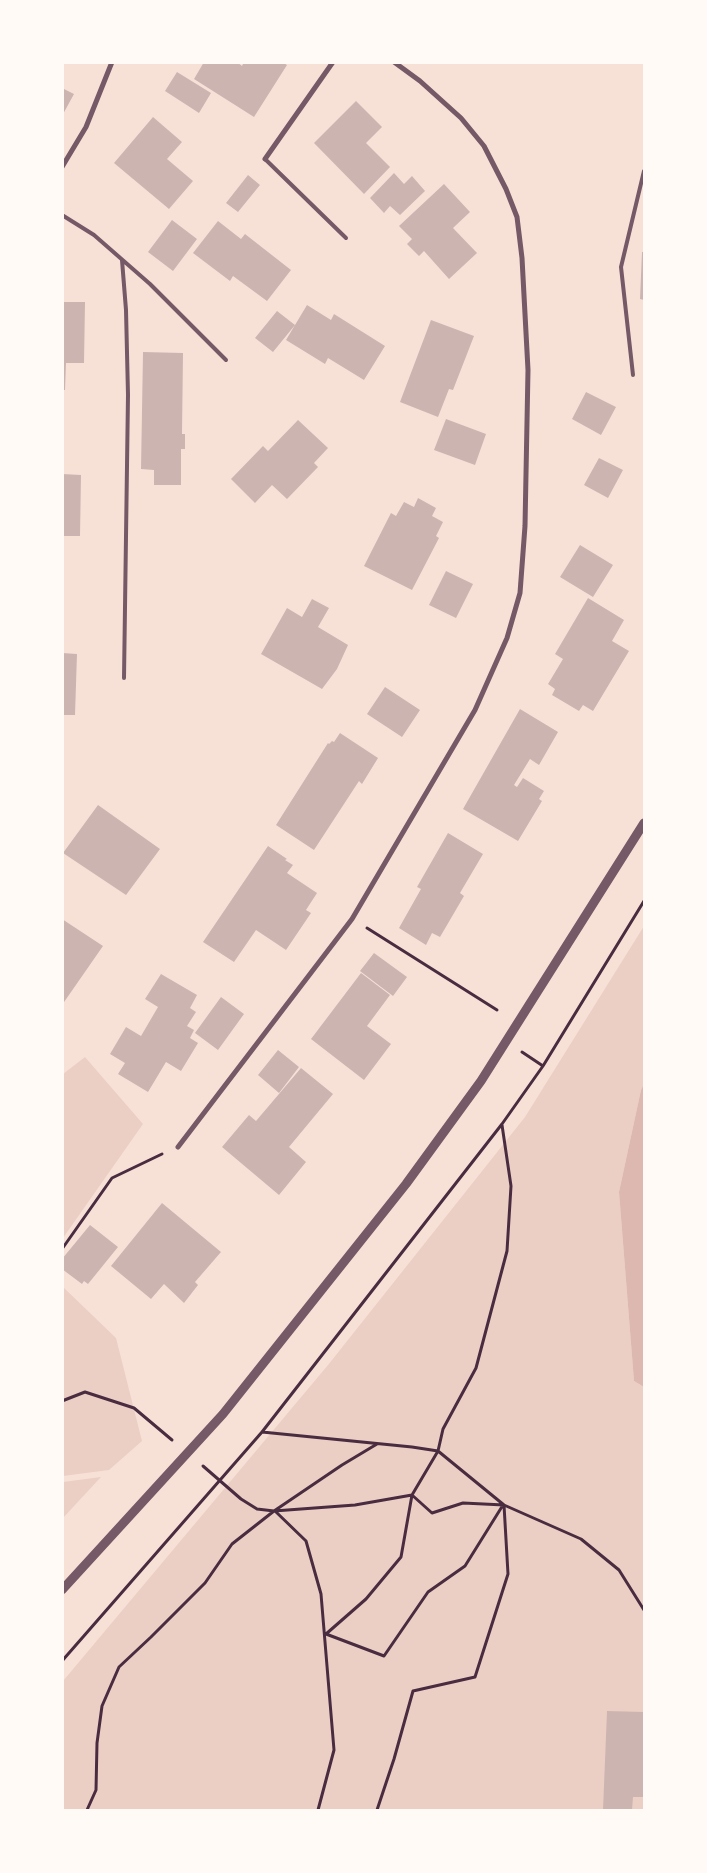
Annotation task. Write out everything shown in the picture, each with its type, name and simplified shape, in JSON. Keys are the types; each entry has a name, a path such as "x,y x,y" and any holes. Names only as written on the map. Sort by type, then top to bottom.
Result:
{"street":[{"path":"62,167 86,127 112,62"},
{"path":"265,159 332,62"},
{"path":"178,1147 352,919 475,710 507,638 520,593 525,526 528,370 522,258 517,218 506,188 484,146 461,118 420,81 394,62"},
{"path":"62,1590 223,1414 406,1184 481,1081 644,823"}],"lane":[{"path":"265,159 346,238"},
{"path":"632,375 621,268 644,171"},
{"path":"62,215 94,235 150,284 226,360"},
{"path":"122,260 126,310 128,395 124,678"}],"path":[{"path":"62,1661 262,1432 502,1124 543,1066 644,901"},
{"path":"352,919 497,1010"},
{"path":"522,1052 543,1066"},
{"path":"326,1634 366,1599 401,1557 412,1495 438,1451 443,1429 476,1368 507,1251 511,1186 502,1124"},
{"path":"62,1249 112,1178 178,1147"},
{"path":"62,1400 85,1392 134,1408"},
{"path":"262,1432 438,1451 504,1505 581,1539 618,1570 644,1610"},
{"path":"87,1810 96,1790 97,1743 102,1706 119,1666 205,1583 232,1544 274,1511 377,1444"},
{"path":"241,1499 257,1509 274,1511 354,1505 412,1495"},
{"path":"412,1495 432,1513 463,1503 504,1505"},
{"path":"326,1634 384,1656 428,1592 465,1566 504,1505"},
{"path":"377,1810 394,1759 413,1691 475,1677 508,1574 504,1505"},
{"path":"274,1511 306,1542 321,1594 326,1634 334,1750 318,1810"}],"shaded area":[{"path":"644,926 644,1084 641,1090 619,1192 634,1381 644,1387 644,1810 63,1810 63,1681 328,1365 525,1117"},
{"path":"85,1057 143,1124 63,1238 63,1074"},
{"path":"644,1084 644,1387 634,1381 619,1192 641,1090"},
{"path":"62,1286 116,1338 142,1441 109,1470 63,1476"},
{"path":"101,1477 63,1518 63,1482"}],"building":[{"path":"204,62 237,62 242,66 244,62 282,62 287,65 254,117 194,79"},
{"path":"177,72 211,93 199,113 165,91"},
{"path":"62,88 74,94 62,116"},
{"path":"356,101 382,127 366,143 390,167 364,194 314,143"},
{"path":"153,117 182,142 167,159 193,181 169,209 114,163"},
{"path":"394,173 404,184 412,176 425,191 400,215 390,206 384,213 370,198"},
{"path":"248,175 260,185 238,212 226,203"},
{"path":"444,184 470,212 453,228 477,253 449,279 424,251 419,256 407,244 412,239 399,226"},
{"path":"172,220 197,239 173,271 148,252"},
{"path":"218,221 241,239 245,234 291,270 267,301 233,276 230,281 193,253"},
{"path":"642,252 644,252 644,300 640,299"},
{"path":"62,302 85,302 84,363 66,363 65,390 62,390"},
{"path":"307,305 331,320 334,314 385,346 364,380 328,358 325,364 286,340"},
{"path":"277,311 295,325 273,352 255,338"},
{"path":"431,320 474,336 453,390 449,389 438,417 400,402"},
{"path":"143,352 183,353 182,434 185,434 185,449 181,449 181,485 154,485 154,470 141,469"},
{"path":"586,392 616,407 601,435 572,419"},
{"path":"446,419 486,434 475,465 434,450"},
{"path":"298,420 328,448 314,463 318,467 287,499 272,485 255,503 231,479 263,446 268,451"},
{"path":"599,458 623,470 608,498 584,485"},
{"path":"62,474 81,475 80,536 62,536"},
{"path":"418,498 436,508 432,516 443,522 436,536 439,538 412,590 364,566 391,513 396,516 404,502 414,507"},
{"path":"580,545 613,565 593,597 560,577"},
{"path":"446,571 473,584 456,618 429,605"},
{"path":"588,598 624,620 612,641 629,651 593,711 583,705 579,711 552,695 555,689 548,684 563,659 555,654"},
{"path":"312,599 329,608 318,627 348,645 337,669 322,689 261,654 287,608 302,617"},
{"path":"62,653 77,654 75,715 62,715"},
{"path":"385,687 420,710 402,737 367,714"},
{"path":"520,709 558,732 539,765 530,759 514,785 517,787 523,778 544,791 539,799 542,801 518,841 463,809"},
{"path":"340,733 378,758 362,784 359,781 314,850 276,825 328,743 334,742"},
{"path":"98,805 160,849 126,895 63,853"},
{"path":"448,833 483,854 460,893 464,896 440,937 432,933 426,945 399,928 421,889 417,887"},
{"path":"268,846 293,865 287,873 317,893 306,910 311,913 286,950 256,930 234,962 203,942"},
{"path":"62,919 103,946 62,1005"},
{"path":"374,953 407,977 393,996 360,971"},
{"path":"361,973 390,995 367,1026 391,1044 364,1080 311,1039"},
{"path":"161,974 197,995 190,1008 196,1012 187,1026 194,1030 190,1038 198,1043 181,1071 166,1062 148,1092 118,1074 125,1063 110,1054 126,1027 141,1036 158,1007 145,999"},
{"path":"221,997 244,1014 218,1050 195,1033"},
{"path":"278,1050 299,1067 279,1093 258,1075"},
{"path":"301,1068 333,1094 289,1147 306,1162 279,1195 222,1147 249,1115 256,1121"},
{"path":"162,1203 221,1252 195,1282 198,1285 184,1303 164,1284 151,1299 111,1266"},
{"path":"90,1225 118,1247 88,1284 84,1281 82,1284 62,1269 64,1264 62,1259"},
{"path":"607,1711 644,1712 644,1797 633,1797 632,1810 603,1810"}]}
